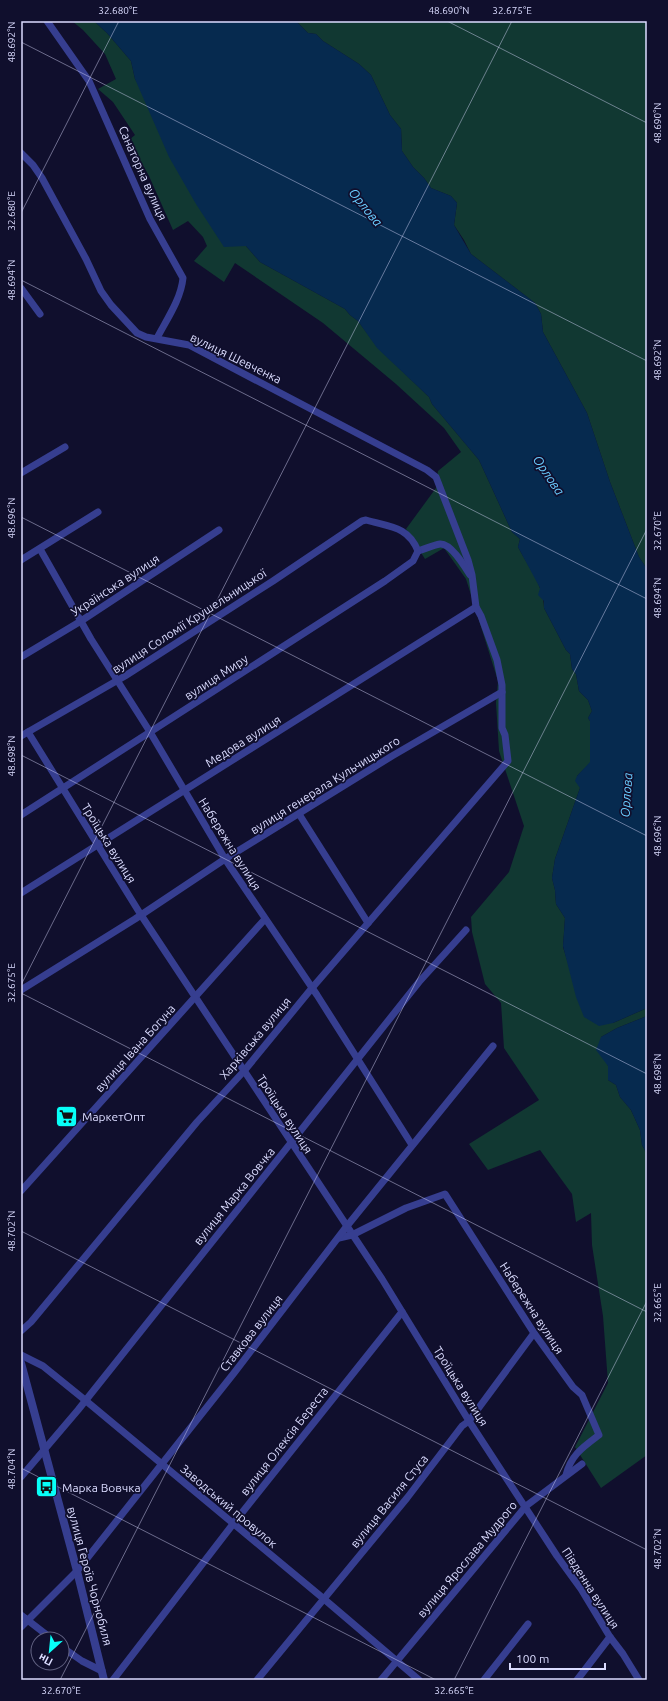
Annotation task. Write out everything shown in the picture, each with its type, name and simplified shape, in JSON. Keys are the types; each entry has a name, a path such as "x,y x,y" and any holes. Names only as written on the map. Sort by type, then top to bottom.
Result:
{"street":[{"name":"Санаторна вулиця","path":"47,21 89,81 150,219 183,278 179,295 157,338"},
{"name":"вулиця Шевченка","path":"21,153 34,165 42,178 86,259 100,291 137,333 146,337 189,345 427,470 436,477 440,486 468,560 472,578"},
{"path":"21,288 40,314"},
{"path":"21,474 65,447"},
{"path":"21,560 98,512"},
{"name":"вулиця Соломії Крушельницької","path":"21,736 117,681 273,581 354,525 366,520 404,532 414,541 418,551"},
{"name":"Українська вулиця","path":"21,657 81,621 219,530"},
{"path":"418,551 440,544 446,545 457,556 472,578 476,607 481,616 497,660 502,692"},
{"name":"Набережна вулиця","path":"40,549 81,621 150,732 225,859 312,988 412,1145"},
{"name":"вулиця Миру","path":"21,815 63,790 150,732 385,581 412,561 418,551"},
{"name":"Медова вулиця","path":"21,893 476,607"},
{"name":"Харківська вулиця","path":"21,1331 31,1322 197,1122 244,1070 312,988 508,760 505,735 502,728 502,692"},
{"name":"вулиця генерала Кульчицького","path":"21,990 141,915 225,859 392,756 502,692"},
{"name":"Троїцька вулиця","path":"28,732 141,915 382,1280 469,1421 526,1506"},
{"path":"299,814 368,923"},
{"name":"вулиця Івана Богуна","path":"21,1191 265,919"},
{"name":"вулиця Марка Вовчка","path":"21,1476 44,1451 419,982 466,930"},
{"name":"Ставкова вулиця","path":"21,1627 77,1571 234,1373 339,1238 346,1226 493,1046"},
{"name":"Набережна вулиця","path":"352,1235 406,1208 445,1194 534,1333 573,1387 582,1395 598,1435 574,1457 569,1464 566,1475"},
{"path":"339,1238 352,1235"},
{"name":"вулиця Олексія Береста","path":"113,1680 233,1524 402,1312"},
{"name":"вулиця Василя Стуса","path":"257,1680 407,1498 462,1426 469,1421 534,1333"},
{"name":"Заводський провулок","path":"21,1355 43,1366 85,1400 419,1680"},
{"name":"вулиця Героїв Чорнобиля","path":"21,1363 77,1571 104,1680"},
{"name":"вулиця Ярослава Мудрого","path":"381,1680 526,1506 582,1464"},
{"name":"Південна вулиця","path":"526,1506 557,1556 582,1589 610,1637 623,1654 639,1680"},
{"path":"21,1615 41,1631"},
{"path":"484,1680 528,1624"},
{"path":"577,1680 610,1637"},
{"path":"70,1652 82,1661 102,1671"}],"green space":[{"path":"72,21 94,21 107,33 131,61 135,79 246,246 260,262 345,309 358,321 378,348 429,397 432,404 479,460 512,532 520,539 518,547 538,584 544,608 566,650 570,654 572,669 576,674 579,691 588,700 592,711 588,718 590,721 591,762 577,776 580,788 555,859 552,878 556,904 565,918 563,947 569,966 613,1023 647,1008 647,1016 617,1028 601,1037 608,1066 608,1080 616,1085 620,1097 631,1110 640,1130 642,1145 647,1154 647,1455 601,1488 575,1447 608,1383 603,1316 592,1245 591,1213 576,1222 572,1194 540,1150 488,1170 469,1144 539,1100 504,1048 501,1003 485,984 472,932 471,917 509,872 524,826 499,751 496,703 498,681 466,579 444,548 425,559 406,529 436,488 438,471 461,452 444,428 396,384 323,323 235,263 224,282 194,261 207,246 203,237 188,221 173,230 149,176 129,140 135,135 113,102 98,89 116,79 105,54 83,30"},
{"path":"296,21 647,21 647,569 639,557 610,482 587,413 543,332 541,314 535,303 471,254 454,225 457,203 451,196 431,188 413,167 402,151 401,129 390,115 371,75 359,64 323,41 316,34 308,33"}],"water":[{"name":"Орлова","path":"94,21 296,21 308,33 316,34 323,41 359,64 371,75 390,115 401,129 402,151 413,167 431,188 451,196 457,203 454,225 471,254 535,303 541,314 543,332 587,413 610,482 639,557 647,569 647,1008 613,1023 599,1026 584,1017 576,997 563,946 565,918 556,904 552,878 555,859 580,788 575,781 577,776 590,762 590,721 588,718 592,711 588,700 579,691 576,674 572,669 570,654 566,650 544,608 544,601 538,595 540,588 518,547 520,539 512,532 479,460 432,404 429,397 377,348 358,321 345,309 260,262 246,246 224,247 196,204 169,157 135,79 131,61 107,33"},
{"path":"647,1016 647,1154 642,1145 640,1130 631,1110 620,1097 616,1085 608,1080 608,1066 596,1050 601,1037 617,1028"}],"place":[{"name":"МаркетОпт","path":"67,1116"},
{"name":"Марка Вовчка","path":"46,1487"}]}
